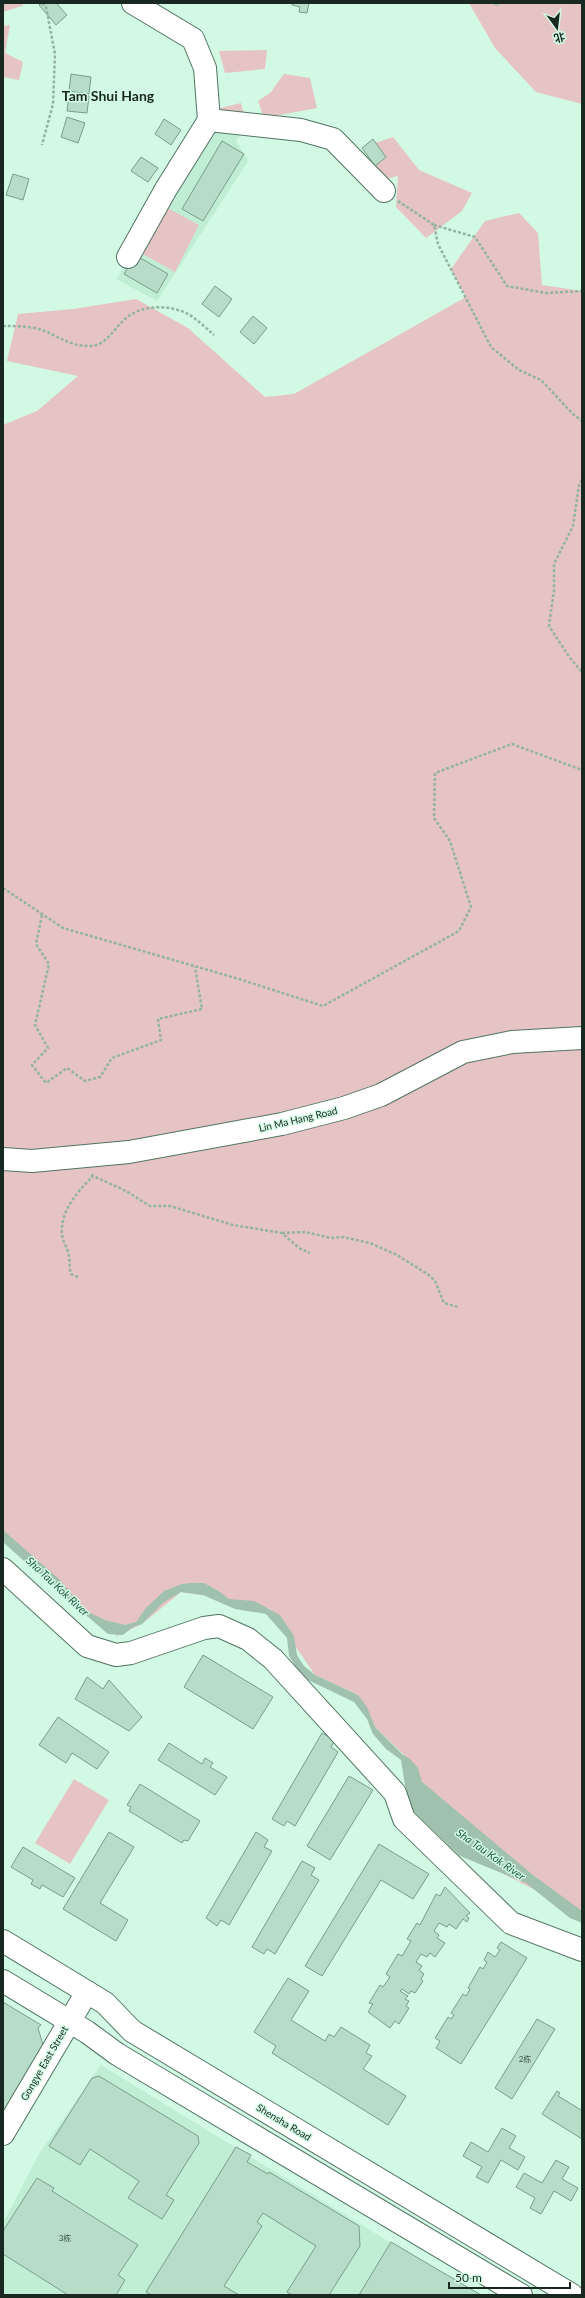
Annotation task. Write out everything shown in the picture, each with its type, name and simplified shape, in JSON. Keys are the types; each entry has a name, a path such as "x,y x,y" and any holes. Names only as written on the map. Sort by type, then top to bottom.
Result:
{"main road":[{"path":"128,257 166,189 209,120 205,68 193,39 133,3"},
{"path":"209,120 301,130 333,139 384,191"},
{"name":"Lin Ma Hang Road","path":"3,1160 32,1161 129,1152 282,1124 344,1108 381,1095 462,1052 512,1042 582,1038"},
{"path":"3,1569 87,1646 103,1653 116,1656 131,1653 204,1628 220,1626 248,1639 273,1659 395,1793 404,1819 511,1923 582,1950"},
{"name":"Shensha Road","path":"3,1941 105,2003 132,2031 572,2295"},
{"path":"3,1981 69,2021 117,2054 521,2295"},
{"name":"Gongye East Street","path":"3,2134 87,1992"}],"path":[{"path":"42,3 46,7 55,54 54,104 42,145"},
{"path":"384,191 434,225 474,238 507,286 546,293 582,291"},
{"path":"434,225 438,244 491,348 518,370 541,380 573,414 582,421"},
{"path":"3,326 42,330 65,342 88,346 99,344 111,336 130,313 141,310 165,308 188,314 214,335"},
{"path":"582,480 579,485 573,526 554,564 554,590 549,626 570,658 582,672"},
{"path":"3,888 63,928 195,966 323,1006 459,931 471,907 450,841 434,818 435,773 512,744 582,770"},
{"path":"42,915 36,944 49,964 35,1025 48,1048 32,1065 46,1084 67,1068 85,1081 100,1077 112,1058 161,1040 158,1019 202,1009 195,966"},
{"path":"87,1174 126,1191 150,1206 170,1206 233,1225 282,1233 305,1232 331,1238 343,1237 370,1243 397,1255 429,1275 435,1281 444,1303 458,1307"},
{"path":"78,1277 71,1274 69,1267 69,1255 62,1235 63,1226 65,1214 73,1198 93,1176"},
{"path":"282,1233 299,1248 310,1253"}],"shaded area":[{"path":"3,3 24,3 22,6 3,12"},
{"path":"469,3 582,3 582,104 536,92 495,48"},
{"path":"10,25 5,53 23,62 19,80 3,77 3,26"},
{"path":"267,50 265,69 225,73 219,51"},
{"path":"284,74 310,78 317,108 264,118 258,101 270,93"},
{"path":"241,103 245,118 215,115 220,108"},
{"path":"245,126 236,141 249,160 157,301 116,279 209,129"},
{"path":"393,137 419,170 472,193 462,211 426,238 396,207 398,176 368,183 372,144"},
{"path":"162,205 199,225 175,272 137,251"},
{"path":"519,213 538,233 542,285 582,291 582,1914 451,1847 412,1810 418,1768 375,1727 358,1695 315,1675 270,1609 228,1599 181,1592 142,1624 117,1636 3,1539 3,425 37,411 78,376 7,361 18,314 73,309 136,299 188,328 265,397 294,394 466,297 451,269 485,221"},
{"path":"74,1779 109,1800 70,1864 35,1843"},
{"path":"101,2065 476,2295 3,2295 3,2223 39,2154"}],"water":[{"name":"Sha Tau Kok River","path":"3,1530 59,1579 86,1611 105,1620 125,1625 136,1622 146,1608 164,1591 182,1584 192,1583 204,1583 229,1599 254,1601 280,1615 294,1636 297,1655 304,1666 315,1675 358,1695 367,1707 375,1727 418,1768 422,1782 533,1875 582,1911 582,1923 570,1918 526,1883 460,1856 412,1810 405,1785 401,1760 386,1749 373,1734 367,1719 354,1702 308,1680 297,1669 289,1656 287,1638 266,1614 235,1609 203,1595 181,1592 164,1602 142,1624 133,1627 123,1635 108,1634 72,1603 49,1580 35,1571 3,1542"}],"building":[{"path":"42,3 56,3 67,15 56,25 39,5"},
{"path":"293,3 309,3 307,13 299,12 300,7 292,5"},
{"path":"71,74 91,77 89,94 69,91"},
{"path":"69,94 89,96 87,113 67,111"},
{"path":"67,117 85,123 78,143 61,137"},
{"path":"164,119 181,130 171,145 155,134"},
{"path":"373,139 386,157 375,166 362,148"},
{"path":"222,141 244,154 203,221 182,209"},
{"path":"141,157 158,168 148,182 131,171"},
{"path":"13,174 29,179 23,200 6,195"},
{"path":"135,255 168,274 157,293 124,274"},
{"path":"215,286 232,299 219,317 202,304"},
{"path":"253,316 267,328 254,344 240,332"},
{"path":"203,1655 273,1697 253,1729 184,1687"},
{"path":"87,1677 103,1689 109,1680 142,1717 129,1731 75,1699"},
{"path":"58,1717 109,1752 97,1769 72,1753 66,1763 39,1745"},
{"path":"322,1733 335,1740 331,1747 338,1752 295,1826 287,1821 284,1826 272,1819"},
{"path":"169,1743 202,1764 205,1758 213,1763 210,1767 227,1777 215,1795 158,1760"},
{"path":"349,1776 373,1790 330,1860 307,1846"},
{"path":"140,1784 200,1821 188,1841 184,1840 182,1843 129,1811 131,1807 127,1805"},
{"path":"109,1832 134,1847 100,1903 128,1920 116,1941 63,1909"},
{"path":"256,1832 268,1840 264,1847 272,1851 229,1925 221,1920 217,1926 206,1918"},
{"path":"379,1844 429,1874 413,1899 381,1880 322,1976 305,1966"},
{"path":"23,1847 75,1878 63,1897 42,1885 40,1889 31,1884 33,1880 11,1867"},
{"path":"302,1861 315,1868 311,1875 319,1880 275,1954 267,1949 264,1954 252,1947"},
{"path":"445,1887 470,1913 466,1916 469,1918 467,1922 463,1919 456,1929 449,1924 447,1927 439,1923 434,1931 439,1935 437,1938 445,1943 435,1957 430,1953 427,1957 421,1954 416,1962 422,1966 419,1970 424,1974 421,1979 423,1981 415,1993 411,1991 409,1994 402,1989 400,1991 408,1996 405,1999 409,2001 406,2006 409,2008 399,2024 395,2021 390,2028 368,2012 373,2004 369,2003 380,1985 383,1987 390,1977 386,1974 398,1954 402,1956 411,1941 407,1939 417,1923 420,1925 436,1894 440,1896"},
{"path":"501,1942 527,1958 461,2064 436,2048 440,2041 435,2038 448,2017 451,2019 454,2015 451,2013 463,1994 466,1996 470,1989 468,1988 480,1967 483,1969 487,1962 484,1960 488,1952 495,1957 500,1950 497,1948"},
{"path":"288,1978 309,1991 291,2020 325,2041 329,2034 334,2037 341,2027 370,2045 366,2053 372,2056 363,2069 406,2096 388,2125 272,2053 276,2046 254,2032"},
{"path":"3,2002 41,2025 38,2028 43,2045 3,2115"},
{"path":"537,2019 555,2029 512,2099 495,2088"},
{"path":"99,2076 198,2136 199,2143 166,2195 174,2200 162,2219 128,2198 139,2181 90,2149 80,2165 49,2146 92,2078"},
{"path":"557,2091 560,2093 558,2096 581,2110 582,2108 582,2139 542,2114"},
{"path":"502,2128 516,2136 509,2148 525,2157 518,2170 501,2160 488,2183 476,2177 482,2167 463,2156 471,2142 488,2152"},
{"path":"236,2147 251,2155 247,2162 268,2174 269,2172 359,2226 360,2246 329,2295 292,2295 287,2292 316,2246 263,2213 257,2222 262,2226 224,2286 239,2295 152,2295 146,2292"},
{"path":"556,2160 569,2167 562,2179 578,2188 571,2201 554,2191 541,2214 530,2208 535,2198 516,2187 524,2173 542,2183"},
{"path":"37,2178 54,2188 52,2191 138,2245 118,2275 125,2280 116,2295 68,2295 3,2254 3,2231"},
{"path":"391,2242 481,2295 359,2295"}],"district":[{"name":"Tam Shui Hang","path":"108,95"}]}
